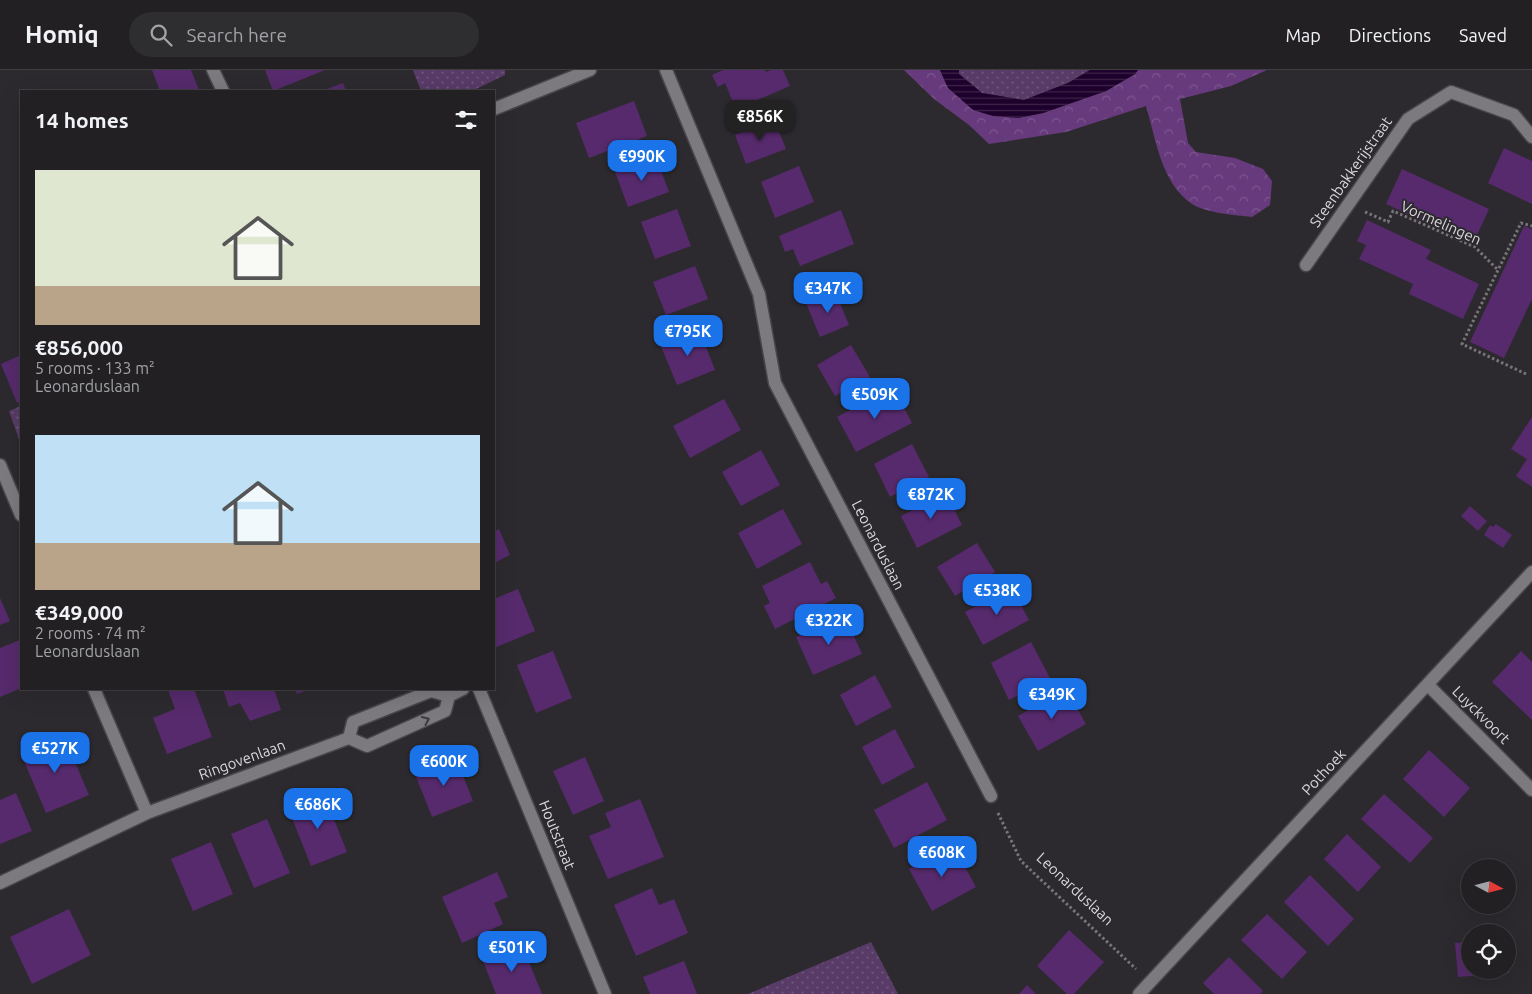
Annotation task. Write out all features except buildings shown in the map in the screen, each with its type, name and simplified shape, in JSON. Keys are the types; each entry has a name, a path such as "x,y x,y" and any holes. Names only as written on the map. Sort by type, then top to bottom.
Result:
{"street":[{"path":"213,70 223,90"},
{"path":"495,109 590,70"},
{"name":"Leonarduslaan","path":"666,70 759,294 775,383 991,796"},
{"name":"Steenbakkerijstraat","path":"1306,264 1408,119 1451,92 1514,116 1532,137"},
{"path":"0,465 20,513"},
{"name":"Pothoek","path":"1138,994 1532,572"},
{"name":"Luyckvoort","path":"1428,685 1532,790"},
{"path":"94,690 147,813"},
{"path":"449,696 445,711 367,746 349,738 353,722 431,691 449,696 462,690"},
{"name":"Houtstraat","path":"479,690 604,994"},
{"name":"Ringovenlaan","path":"0,883 147,813 349,738"}],"path":[{"name":"Vormelingen","path":"1348,205 1388,222 1393,211 1475,247 1498,270"},
{"path":"1526,374 1462,344 1521,223 1532,226"},
{"name":"Leonarduslaan","path":"991,796 1021,861 1150,982"}],"shaded area":[{"path":"413,70 505,70 505,75 474,90 421,90"},
{"path":"940,70 959,70 959,74 982,93 1024,100 1068,83 1090,70 1138,70 1135,74 1106,91 1043,113 1018,118 993,116 973,110 948,88"},
{"path":"959,70 1090,70 1068,83 1024,100 982,93 959,74"},
{"path":"20,406 20,442 9,411"},
{"path":"871,942 898,994 748,994"}],"green space":[{"path":"904,70 940,70 948,88 1018,118 1043,113 1106,91 1135,74 1138,70 1267,70 1231,86 1180,99 1188,143 1196,152 1235,158 1263,169 1272,181 1270,205 1252,217 1212,212 1192,204 1173,184 1166,172 1146,106 1066,132 989,144 969,125 934,99"}]}
